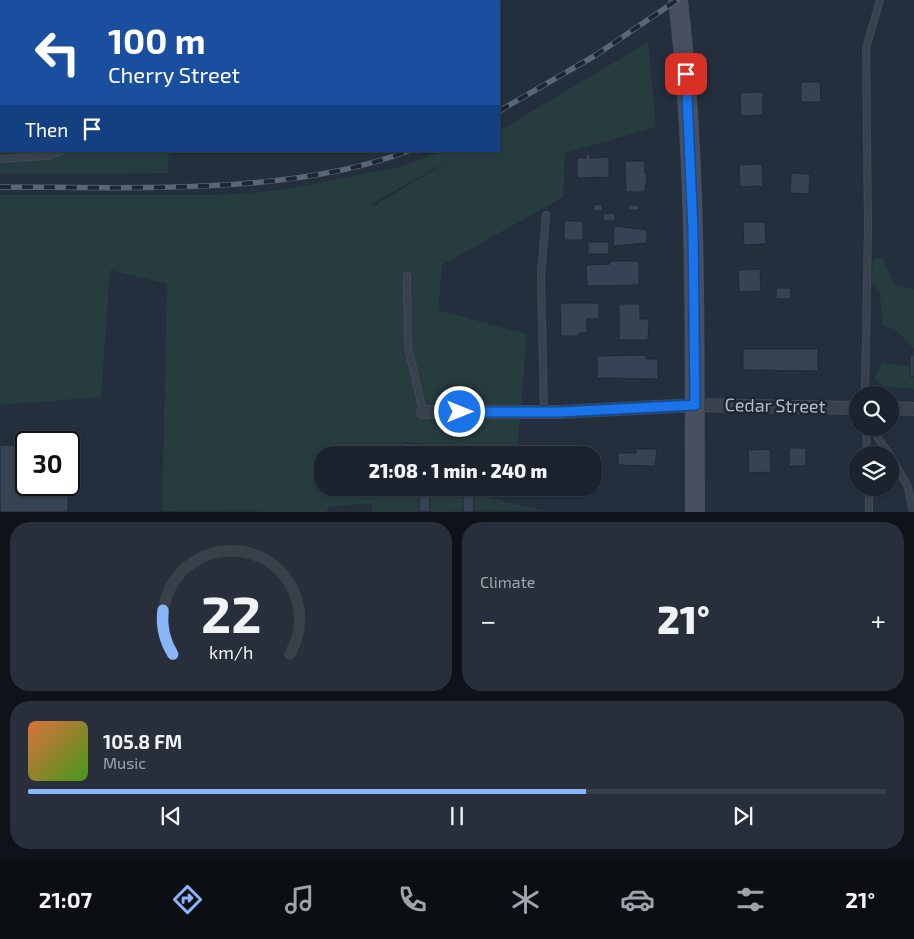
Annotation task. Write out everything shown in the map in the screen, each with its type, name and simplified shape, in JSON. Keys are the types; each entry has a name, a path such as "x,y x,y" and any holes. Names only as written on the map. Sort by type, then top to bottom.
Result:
{"street":[{"path":"678,0 687,93 692,175 695,512"},
{"name":"Cedar Street","path":"422,412 544,412 695,405 849,408"},
{"path":"899,408 914,409"}],"lane":[{"path":"865,386 868,227 866,48 880,0"},
{"path":"0,159 48,156 58,152"},
{"path":"544,412 541,275 546,215"},
{"path":"407,276 408,347 422,412"},
{"path":"899,471 908,487 913,512"},
{"path":"869,496 869,512"}],"green space":[{"path":"648,42 656,127 565,153 563,197 442,265 438,310 527,334 518,446 314,446 314,496 492,496 490,498 545,511 372,512 371,503 329,507 326,512 162,511 167,284 110,270 101,397 0,405 0,195 222,195 283,190 399,167 441,152 500,152 500,130","holes":["460,154 374,206 371,204"]},
{"path":"0,152 169,152 168,173 0,174"},
{"path":"876,258 883,258 895,285 914,289 914,349 896,330 882,325 880,292 871,284 873,262"},
{"path":"882,363 914,367 914,389 899,388 899,386 883,386 874,378"}],"building":[{"path":"801,82 820,82 821,102 801,102"},
{"path":"763,92 763,115 741,116 740,93"},
{"path":"586,154 590,154 590,158 609,157 609,177 577,178 577,158 586,158"},
{"path":"625,161 645,161 645,174 647,174 645,192 626,192"},
{"path":"762,164 763,186 740,187 739,165"},
{"path":"791,173 810,174 809,194 790,193"},
{"path":"602,204 603,211 594,211 593,205"},
{"path":"628,205 639,205 639,210 629,210"},
{"path":"615,213 615,221 603,221 603,214"},
{"path":"564,221 583,221 583,240 564,240"},
{"path":"743,222 765,222 766,244 744,245"},
{"path":"614,226 647,230 647,243 613,246"},
{"path":"588,242 609,242 609,254 588,254"},
{"path":"610,261 639,261 639,285 587,286 586,265 610,264"},
{"path":"760,269 761,291 739,292 738,270"},
{"path":"776,288 790,288 791,299 776,299"},
{"path":"560,303 599,303 599,319 587,319 587,333 579,333 579,336 561,336"},
{"path":"619,304 640,304 640,319 649,319 648,340 619,340"},
{"path":"743,349 818,349 818,371 743,370"},
{"path":"646,355 646,359 658,359 658,379 597,378 597,356"},
{"path":"910,355 914,355 914,377 910,377"},
{"path":"403,443 420,444 420,446 402,446"},
{"path":"0,445 15,445 15,496 68,496 68,512 0,512"},
{"path":"789,448 806,448 806,466 789,466"},
{"path":"636,449 657,449 655,466 618,465 618,453 636,453"},
{"path":"770,449 771,472 749,473 748,450"},
{"path":"419,496 430,496 430,512 419,512"},
{"path":"463,496 474,496 474,512 463,512"}],"railway":[{"path":"500,110 596,55 677,0"},
{"path":"0,187 207,186 260,182 312,176 362,165 405,152"}],"route":[{"path":"460,412 560,412 695,405 693,229 686,74"}]}
